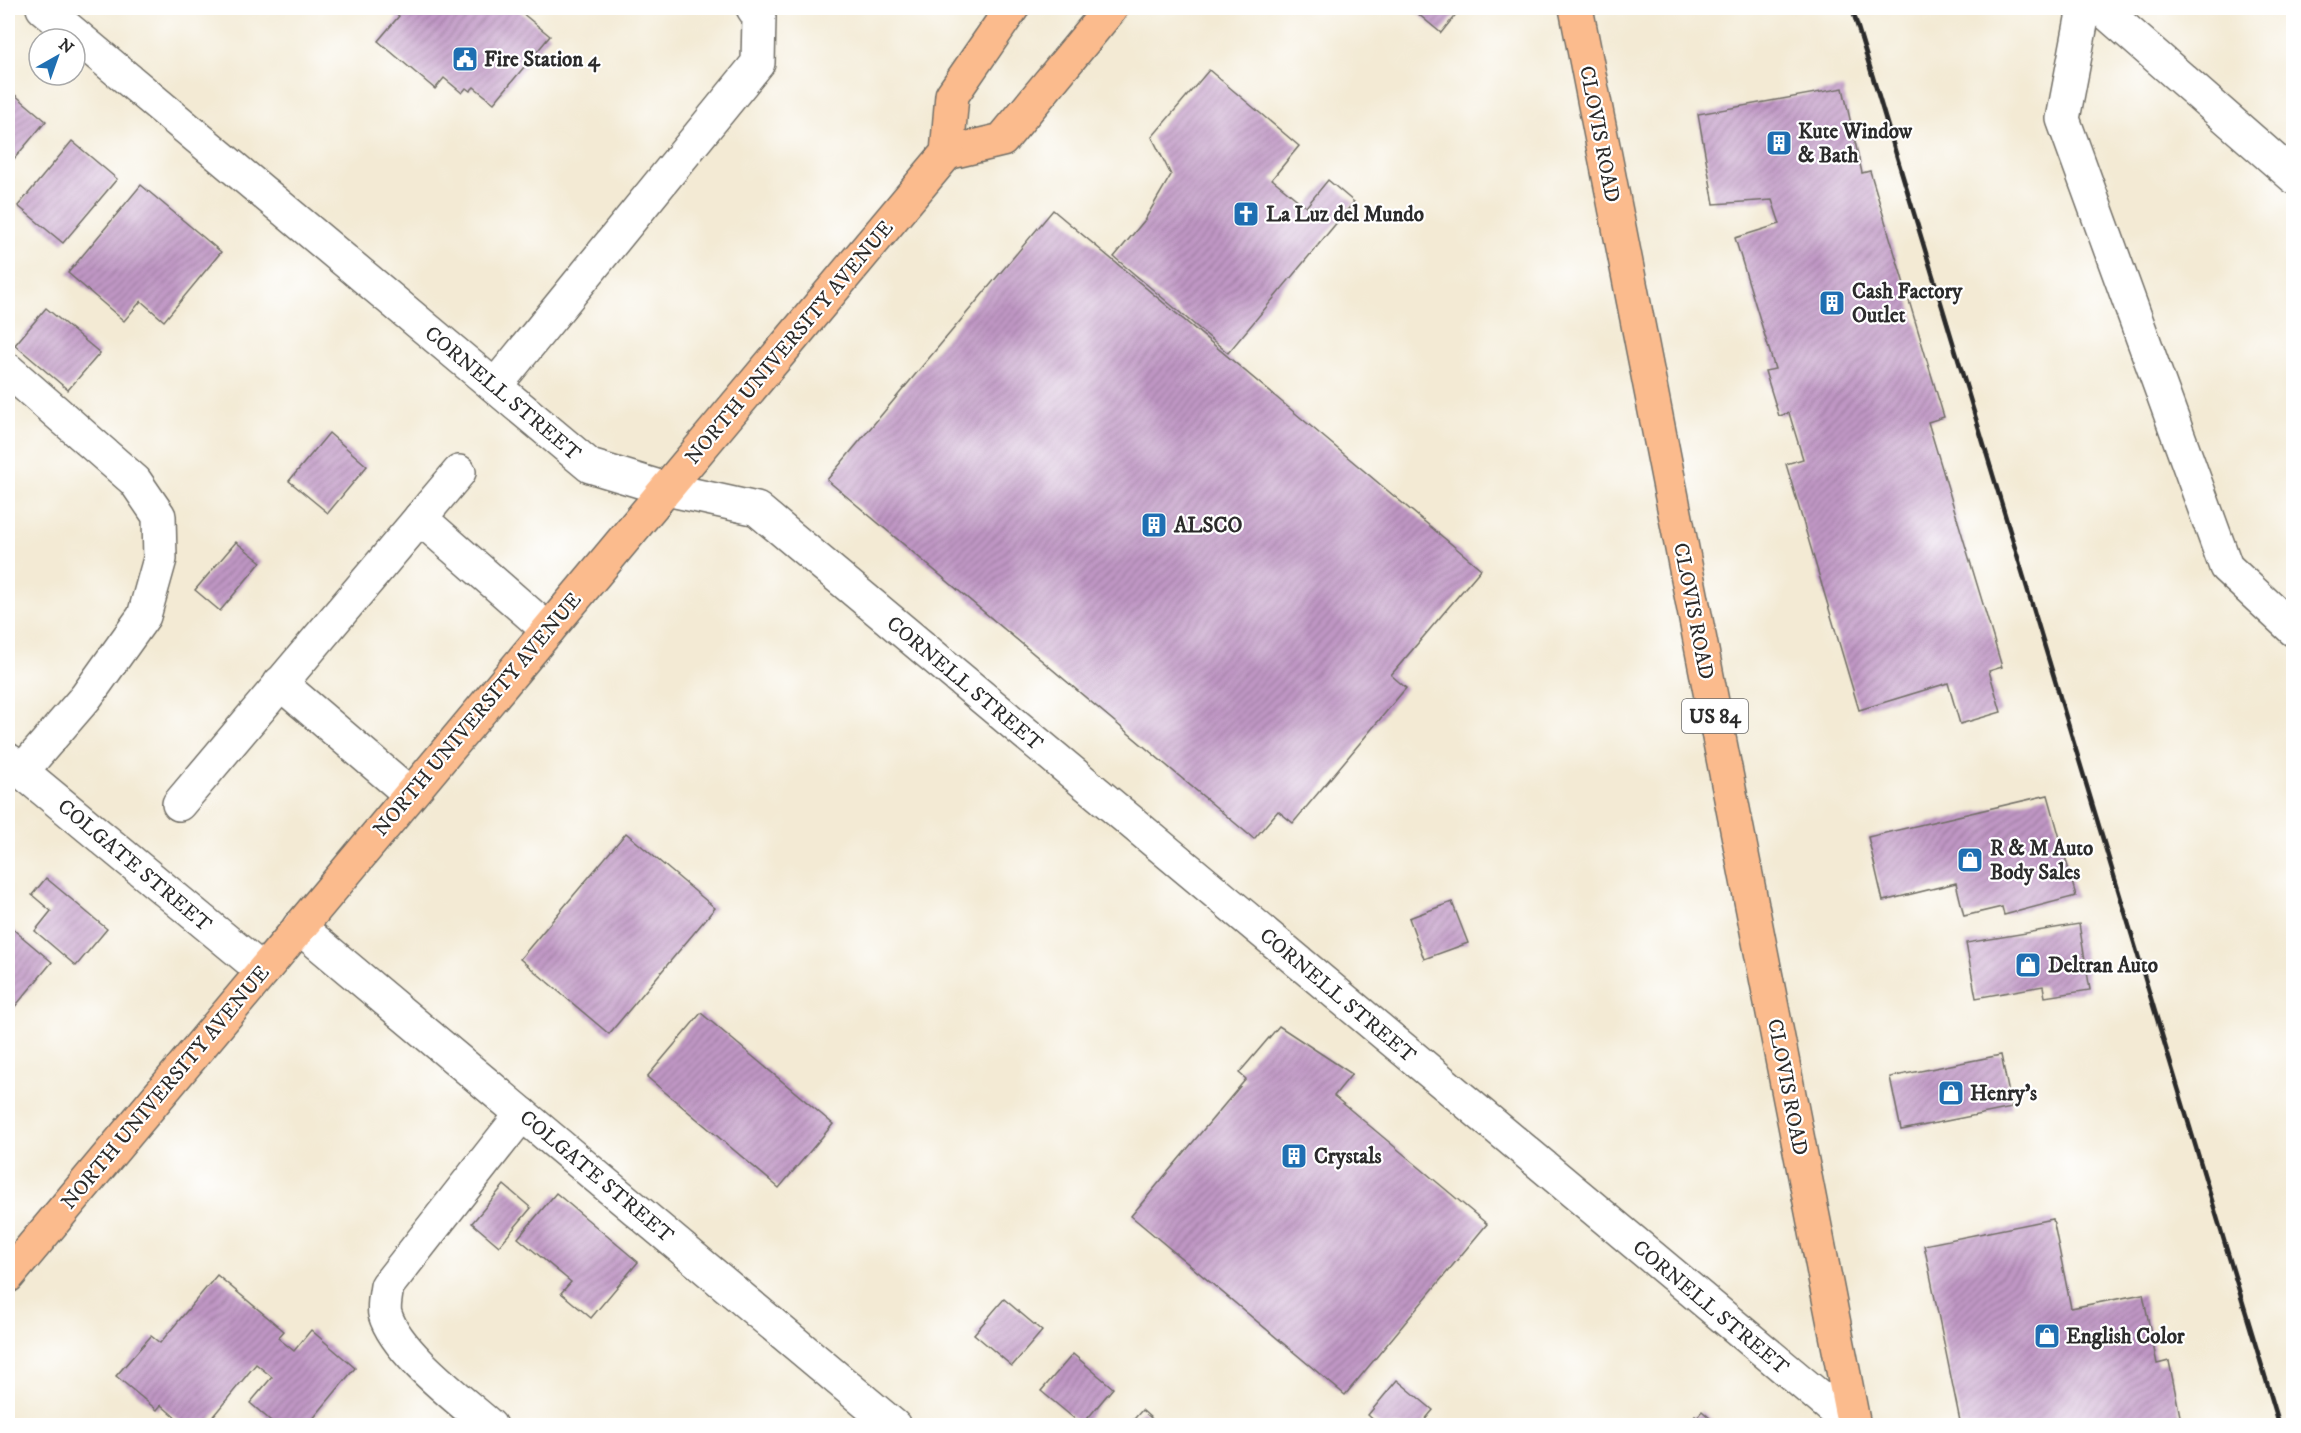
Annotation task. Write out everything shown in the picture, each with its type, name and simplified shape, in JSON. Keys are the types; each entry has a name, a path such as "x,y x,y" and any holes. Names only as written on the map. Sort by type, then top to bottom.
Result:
{"main road":[{"path":"1006,10 952,95 947,153 1002,140 1111,8"},
{"name":"CLOVIS ROAD","path":"1575,8 1854,1425"},
{"name":"NORTH UNIVERSITY AVENUE","path":"8,1276 947,153"}],"street":[{"name":"CORNELL STREET","path":"43,8 590,466 666,489 758,509 1854,1425"},
{"path":"495,386 758,63 759,17 753,8"},
{"path":"2084,8 2063,120 2226,567 2294,630"},
{"path":"2101,8 2294,177"},
{"path":"8,370 135,481 159,516 160,559 144,616 86,697 15,766"},
{"path":"178,804 459,472"},
{"path":"420,518 548,630"},
{"path":"280,683 410,794"},
{"name":"COLGATE STREET","path":"15,766 262,971"},
{"name":"COLGATE STREET","path":"299,927 894,1425"},
{"path":"489,1425 425,1368 398,1339 385,1312 387,1286 522,1114"}],"building":[{"name":"Fire Station 4","path":"389,8 516,8 550,36 494,103 474,87 470,91 466,88 462,93 444,78 435,89 378,41 399,16"},
{"path":"1411,8 1453,8 1457,13 1441,33"},
{"name":"La Luz del Mundo","path":"1209,70 1299,146 1272,179 1306,207 1328,180 1354,202 1228,353 1114,257 1144,221 1171,175 1152,137"},
{"path":"1843,88 1862,173 1870,171 1944,417 1928,422 2002,667 1989,671 2001,712 1960,724 1948,683 1859,710 1786,464 1803,459 1789,413 1779,416 1765,371 1775,369 1735,238 1780,224 1772,200 1714,204 1698,114"},
{"path":"8,89 46,121 8,166"},
{"path":"72,141 117,179 63,243 18,206"},
{"path":"141,185 221,252 164,321 141,301 124,321 68,273"},
{"name":"ALSCO","path":"1053,210 1481,569 1391,675 1406,688 1293,823 1278,811 1254,839 827,480"},
{"path":"46,308 100,353 68,390 15,345"},
{"path":"329,433 367,466 328,513 289,481"},
{"path":"236,542 261,562 220,611 195,590"},
{"name":"R & M Auto Body Sales","path":"2048,795 2076,896 2004,915 2002,907 1964,916 1956,883 1883,901 1868,837"},
{"path":"626,833 715,908 609,1034 520,959"},
{"path":"46,878 107,929 76,966 35,931 51,911 32,895"},
{"path":"1452,902 1468,943 1424,959 1409,918"},
{"name":"Deltran Auto","path":"2079,924 2090,990 2045,997 2043,986 1976,998 1966,943"},
{"path":"8,925 52,962 8,1015"},
{"path":"701,1013 833,1124 779,1188 647,1077"},
{"name":"Crystals","path":"1279,1026 1352,1074 1334,1096 1487,1224 1345,1395 1131,1216 1246,1079 1239,1073"},
{"name":"Henry's","path":"2001,1055 2012,1108 1901,1130 1890,1077"},
{"path":"504,1185 531,1208 499,1246 472,1223"},
{"path":"556,1193 638,1262 591,1318 561,1293 571,1282 518,1238"},
{"name":"English Color","path":"2053,1219 2071,1308 2143,1294 2157,1364 2169,1361 2182,1426 1961,1426 1924,1245"},
{"path":"217,1275 284,1331 278,1338 294,1351 311,1330 355,1368 307,1426 277,1426 250,1403 272,1377 256,1364 205,1426 185,1426 161,1405 157,1410 116,1376 151,1336 160,1343"},
{"path":"1004,1299 1042,1331 1012,1366 974,1334"},
{"path":"1073,1354 1113,1388 1082,1425 1041,1391"},
{"path":"1397,1380 1433,1410 1423,1422 1427,1426 1380,1426 1368,1415"},
{"path":"1142,1410 1160,1426 1128,1426"},
{"path":"1702,1411 1719,1426 1687,1426 1695,1415 1697,1417"}],"railway":[{"path":"1852,8 2280,1426"}],"place":[{"name":"Fire Station 4","path":"465,59"},
{"name":"Kute Window & Bath","path":"1779,143"},
{"name":"La Luz del Mundo","path":"1246,214"},
{"name":"Cash Factory Outlet","path":"1832,303"},
{"name":"ALSCO","path":"1154,525"},
{"name":"R & M Auto Body Sales","path":"1970,860"},
{"name":"Deltran Auto","path":"2028,965"},
{"name":"Henry's","path":"1951,1093"},
{"name":"Crystals","path":"1294,1156"},
{"name":"English Color","path":"2047,1336"}]}
